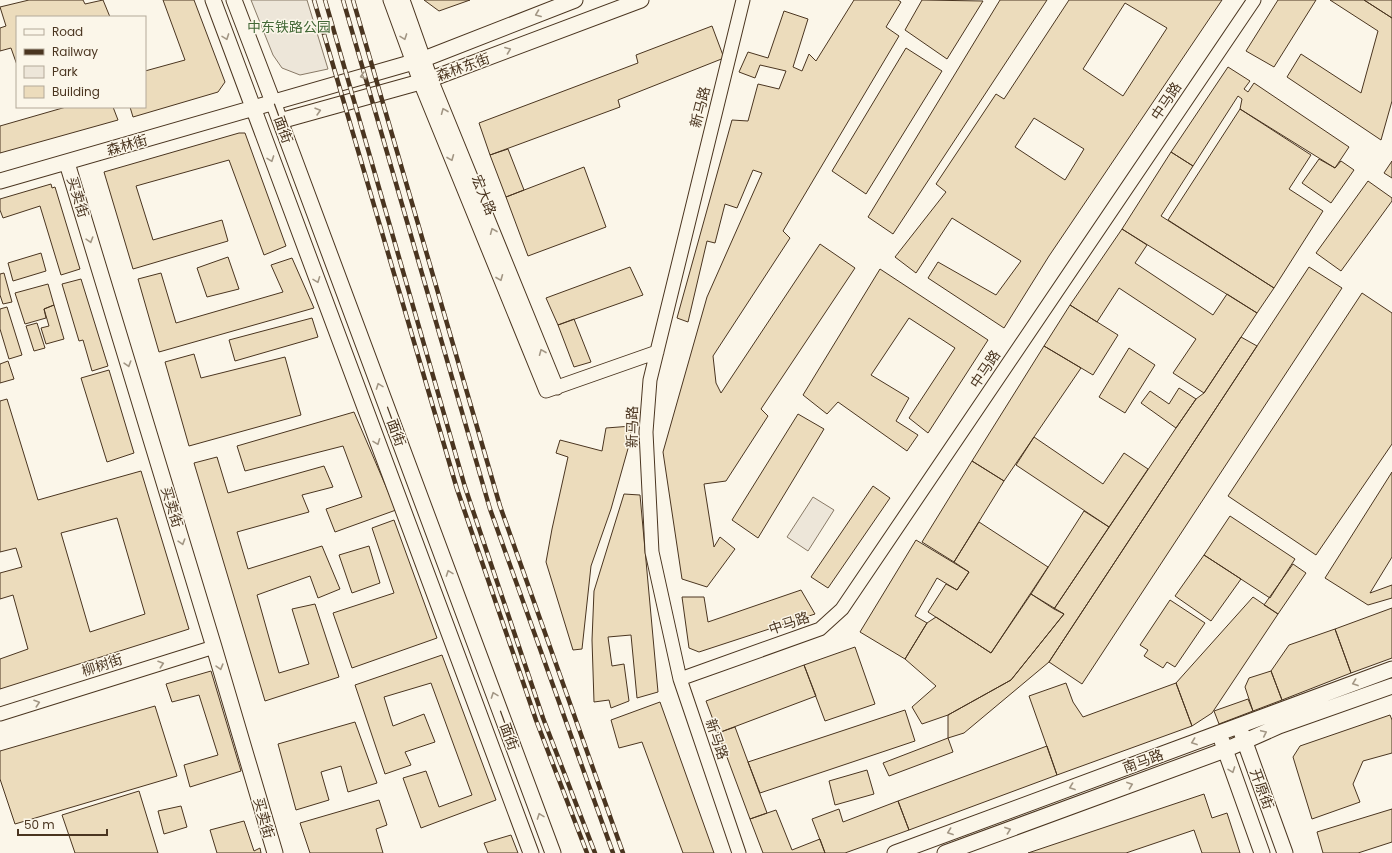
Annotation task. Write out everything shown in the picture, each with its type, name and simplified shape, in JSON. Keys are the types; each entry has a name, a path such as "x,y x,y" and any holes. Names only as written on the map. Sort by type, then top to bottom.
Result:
{"main road":[{"name":"一面街","path":"213,0 531,853"},
{"name":"一面街","path":"234,0 274,102 553,853"},
{"name":"森林东街","path":"253,109 418,61 575,0"},
{"name":"森林东街","path":"280,121 426,80 641,0"},
{"name":"森林街","path":"0,181 253,109"},
{"name":"买卖街","path":"67,163 275,853"},
{"name":"南马路","path":"895,853 1392,669"},
{"name":"南马路","path":"945,853 1225,750 1279,726 1392,686"},
{"name":"开原街","path":"1239,726 1285,853"},
{"name":"开原街","path":"1218,733 1262,853"}],"street":[{"name":"宏大路","path":"390,0 426,80 546,391 656,352"},
{"name":"宏大路","path":"403,0 418,61"},
{"name":"新马路","path":"739,853 680,679 652,552 646,432 650,380 656,352 742,0"},
{"name":"中马路","path":"680,679 820,629 842,609 1254,0"},
{"name":"柳树街","path":"0,714 214,647"}],"green space":[{"name":"中东铁路公园","path":"251,0 307,0 328,69 300,75 282,68 273,55"},
{"path":"813,497 834,510 808,551 787,537"}],"building":[{"path":"29,0 83,0 85,4 103,0 110,16 16,16 16,62 11,48 0,51 0,28 6,26 0,7"},
{"path":"163,0 194,0 225,82 218,92 133,117 130,108 146,108 146,71 185,60"},
{"path":"424,0 470,0 439,11"},
{"path":"854,0 898,0 901,2 886,27 899,36 783,231 790,238 713,356 716,383 721,393 820,244 855,268 761,409 768,416 726,481 704,484 714,547 720,537 735,549 707,587 682,579 663,452 707,297 762,173 753,170 737,208 725,204 715,243 707,241 688,322 677,318 732,120 748,121 758,84 779,89 786,71 760,65 755,78 739,72 748,52 768,58 784,11 808,19 793,67 802,71 809,54 816,61"},
{"path":"922,0 983,1 947,59 905,30"},
{"path":"1000,0 1047,0 893,234 868,217"},
{"path":"1069,0 1222,0 1049,256 1004,328 928,278 938,262 996,295 1021,261 952,218 916,273 895,257 946,192 936,184 996,94 1004,99","holes":["1125,3 1167,28 1123,96 1083,69","1034,118 1084,149 1065,180 1015,147"]},
{"path":"1278,0 1316,0 1274,67 1246,51"},
{"path":"1330,0 1364,0 1392,18 1392,101 1381,140 1287,77 1301,54 1361,93 1378,31"},
{"path":"1364,0 1392,0 1392,18"},
{"path":"712,26 724,58 618,100 620,107 490,155 479,123 638,63 636,55"},
{"path":"906,48 942,71 866,194 832,171"},
{"path":"1228,67 1250,81 1244,89 1248,92 1254,83 1349,147 1335,168 1240,109 1242,99 1238,96 1193,166 1171,152"},
{"path":"63,108 113,108 118,120 0,153 0,126"},
{"path":"1240,109 1311,155 1289,189 1323,211 1274,288 1168,220"},
{"path":"239,133 245,133 286,246 264,255 229,160 136,186 153,240 222,220 228,241 133,269 104,172"},
{"path":"508,149 524,190 506,197 490,155"},
{"path":"1171,152 1193,166 1161,216 1274,288 1257,313 1122,229"},
{"path":"1319,159 1335,168 1341,161 1354,170 1331,203 1302,183"},
{"path":"1392,161 1392,178 1384,173"},
{"path":"584,167 606,227 528,256 506,197"},
{"path":"1368,181 1392,198 1392,201 1341,271 1316,253"},
{"path":"51,184 52,188 55,187 80,269 61,275 40,206 3,218 0,210 0,199"},
{"path":"1122,229 1147,245 1135,263 1213,315 1227,294 1257,313 1204,393 1173,373 1196,339 1119,288 1097,322 1070,305"},
{"path":"41,253 46,271 13,281 8,263"},
{"path":"228,257 239,289 207,297 197,268"},
{"path":"292,258 314,308 159,352 138,279 161,273 176,323 283,292 271,265"},
{"path":"630,267 643,295 558,325 546,298"},
{"path":"1309,267 1342,288 1082,684 1049,662"},
{"path":"880,269 988,340 928,433 909,418 955,348 909,318 871,375 909,398 896,421 918,435 907,451 838,402 827,414 803,395"},
{"path":"4,273 12,302 3,304 0,295 0,274"},
{"path":"81,279 108,366 92,371 83,340 79,341 62,284"},
{"path":"48,284 54,305 44,309 46,318 25,324 15,293"},
{"path":"1362,293 1392,313 1392,444 1316,555 1228,496"},
{"path":"54,305 64,339 46,344 41,328 49,326 44,309"},
{"path":"1070,305 1118,335 1093,375 1044,346"},
{"path":"7,307 22,355 9,359 0,329 0,309"},
{"path":"312,318 318,337 235,361 229,340"},
{"path":"574,319 591,362 574,367 558,325"},
{"path":"37,323 45,348 34,351 26,326"},
{"path":"1241,337 1257,346 1049,662 964,733 948,738 948,715 1011,680 1064,614 1054,609 1176,428 1196,399 1204,393"},
{"path":"1044,346 1081,368 1004,481 972,461"},
{"path":"1129,348 1155,365 1125,413 1099,397"},
{"path":"194,354 201,378 285,357 301,415 189,446 165,362"},
{"path":"8,361 14,379 0,383 0,364"},
{"path":"109,370 134,453 107,462 81,378"},
{"path":"1179,388 1196,399 1176,428 1141,403 1150,391 1169,404"},
{"path":"7,399 38,500 141,471 189,629 0,689 0,659 28,649 13,595 0,599 0,573 22,567 16,548 0,552 0,401","holes":["117,518 145,614 90,632 61,533"]},
{"path":"354,412 396,510 335,532 326,509 362,497 343,446 245,471 237,446"},
{"path":"798,414 824,429 758,538 732,520"},
{"path":"632,426 629,445 611,509 591,566 582,649 573,650 546,562 568,457 556,453 560,440 602,451 606,428"},
{"path":"1034,437 1103,484 1124,453 1148,469 1109,527 1016,465"},
{"path":"217,457 228,493 324,466 333,487 302,495 309,512 237,532 248,569 322,546 340,589 318,598 310,576 257,595 279,673 309,664 292,609 315,604 339,677 265,701 194,463"},
{"path":"972,461 1004,481 954,562 922,542"},
{"path":"1392,472 1392,557 1370,593 1392,585 1392,598 1368,605 1325,578"},
{"path":"873,486 890,498 828,588 811,577"},
{"path":"624,494 640,495 658,692 637,698 631,635 608,637 612,666 624,664 629,701 611,708 609,700 594,702 592,640 594,591"},
{"path":"1084,511 1109,527 1054,609 1031,594"},
{"path":"1230,516 1295,559 1270,598 1204,555"},
{"path":"394,520 437,638 352,668 333,613 394,593 372,528"},
{"path":"979,522 1048,567 991,653 928,612 946,584 957,590 969,572 954,562"},
{"path":"916,540 969,572 957,590 937,578 915,616 927,623 905,659 860,632"},
{"path":"369,546 380,583 352,593 339,555"},
{"path":"1204,555 1241,579 1211,621 1175,596"},
{"path":"1293,564 1306,573 1278,614 1264,605"},
{"path":"801,590 815,614 699,652 689,648 682,597 704,597 708,622"},
{"path":"1031,594 1064,614 1011,680 948,715 922,724 912,707 936,686 905,659 927,623 936,617 991,653"},
{"path":"1253,597 1278,614 1212,713 1192,726 1176,683"},
{"path":"1170,600 1205,623 1175,667 1167,662 1163,668 1144,656 1148,650 1140,645"},
{"path":"1392,608 1392,658 1351,673 1335,629"},
{"path":"1335,629 1351,673 1282,700 1271,671 1289,645"},
{"path":"855,647 875,704 825,721 804,665"},
{"path":"442,655 496,800 421,828 403,778 426,771 439,807 472,795 431,683 384,697 393,726 424,714 435,742 405,752 411,765 385,774 355,685"},
{"path":"804,665 816,696 718,733 706,701"},
{"path":"211,671 241,771 190,787 184,765 218,755 199,695 172,702 166,684"},
{"path":"1271,671 1282,700 1253,711 1245,687 1249,678"},
{"path":"1066,683 1073,702 1083,717 1176,683 1192,726 1057,775 1029,696"},
{"path":"1248,699 1253,711 1219,724 1214,711"},
{"path":"660,702 714,853 683,853 642,742 619,748 611,720"},
{"path":"155,706 177,776 15,824 0,779 0,751"},
{"path":"905,710 915,741 760,793 748,762"},
{"path":"1390,715 1392,720 1392,753 1363,761 1353,784 1360,802 1312,819 1293,757 1300,746"},
{"path":"355,722 377,783 348,792 341,766 321,772 329,800 296,810 278,744"},
{"path":"735,727 767,813 750,819 718,733"},
{"path":"948,738 953,752 889,776 883,763"},
{"path":"1047,746 1057,775 909,830 898,801"},
{"path":"867,770 874,794 835,805 829,781"},
{"path":"139,791 158,853 75,853 62,815"},
{"path":"1204,794 1212,818 1227,813 1240,853 1202,853 1194,830 1126,853 1028,853"},
{"path":"379,800 387,825 376,829 383,853 310,853 300,823"},
{"path":"898,801 909,830 845,853 825,853 812,819 839,809 843,822"},
{"path":"181,806 187,827 164,834 158,811"},
{"path":"1392,809 1392,842 1358,853 1323,853 1317,832"},
{"path":"776,810 792,850 820,839 825,853 763,853 750,819"},
{"path":"244,821 254,851 260,848 261,853 217,853 210,830"},
{"path":"511,835 518,853 488,853 484,843"}],"railway":[{"path":"314,0 457,489 536,720 587,853"},
{"path":"325,0 465,487 543,718 595,853"},
{"path":"343,0 490,509 613,853"},
{"path":"353,0 500,506 623,853"}]}
